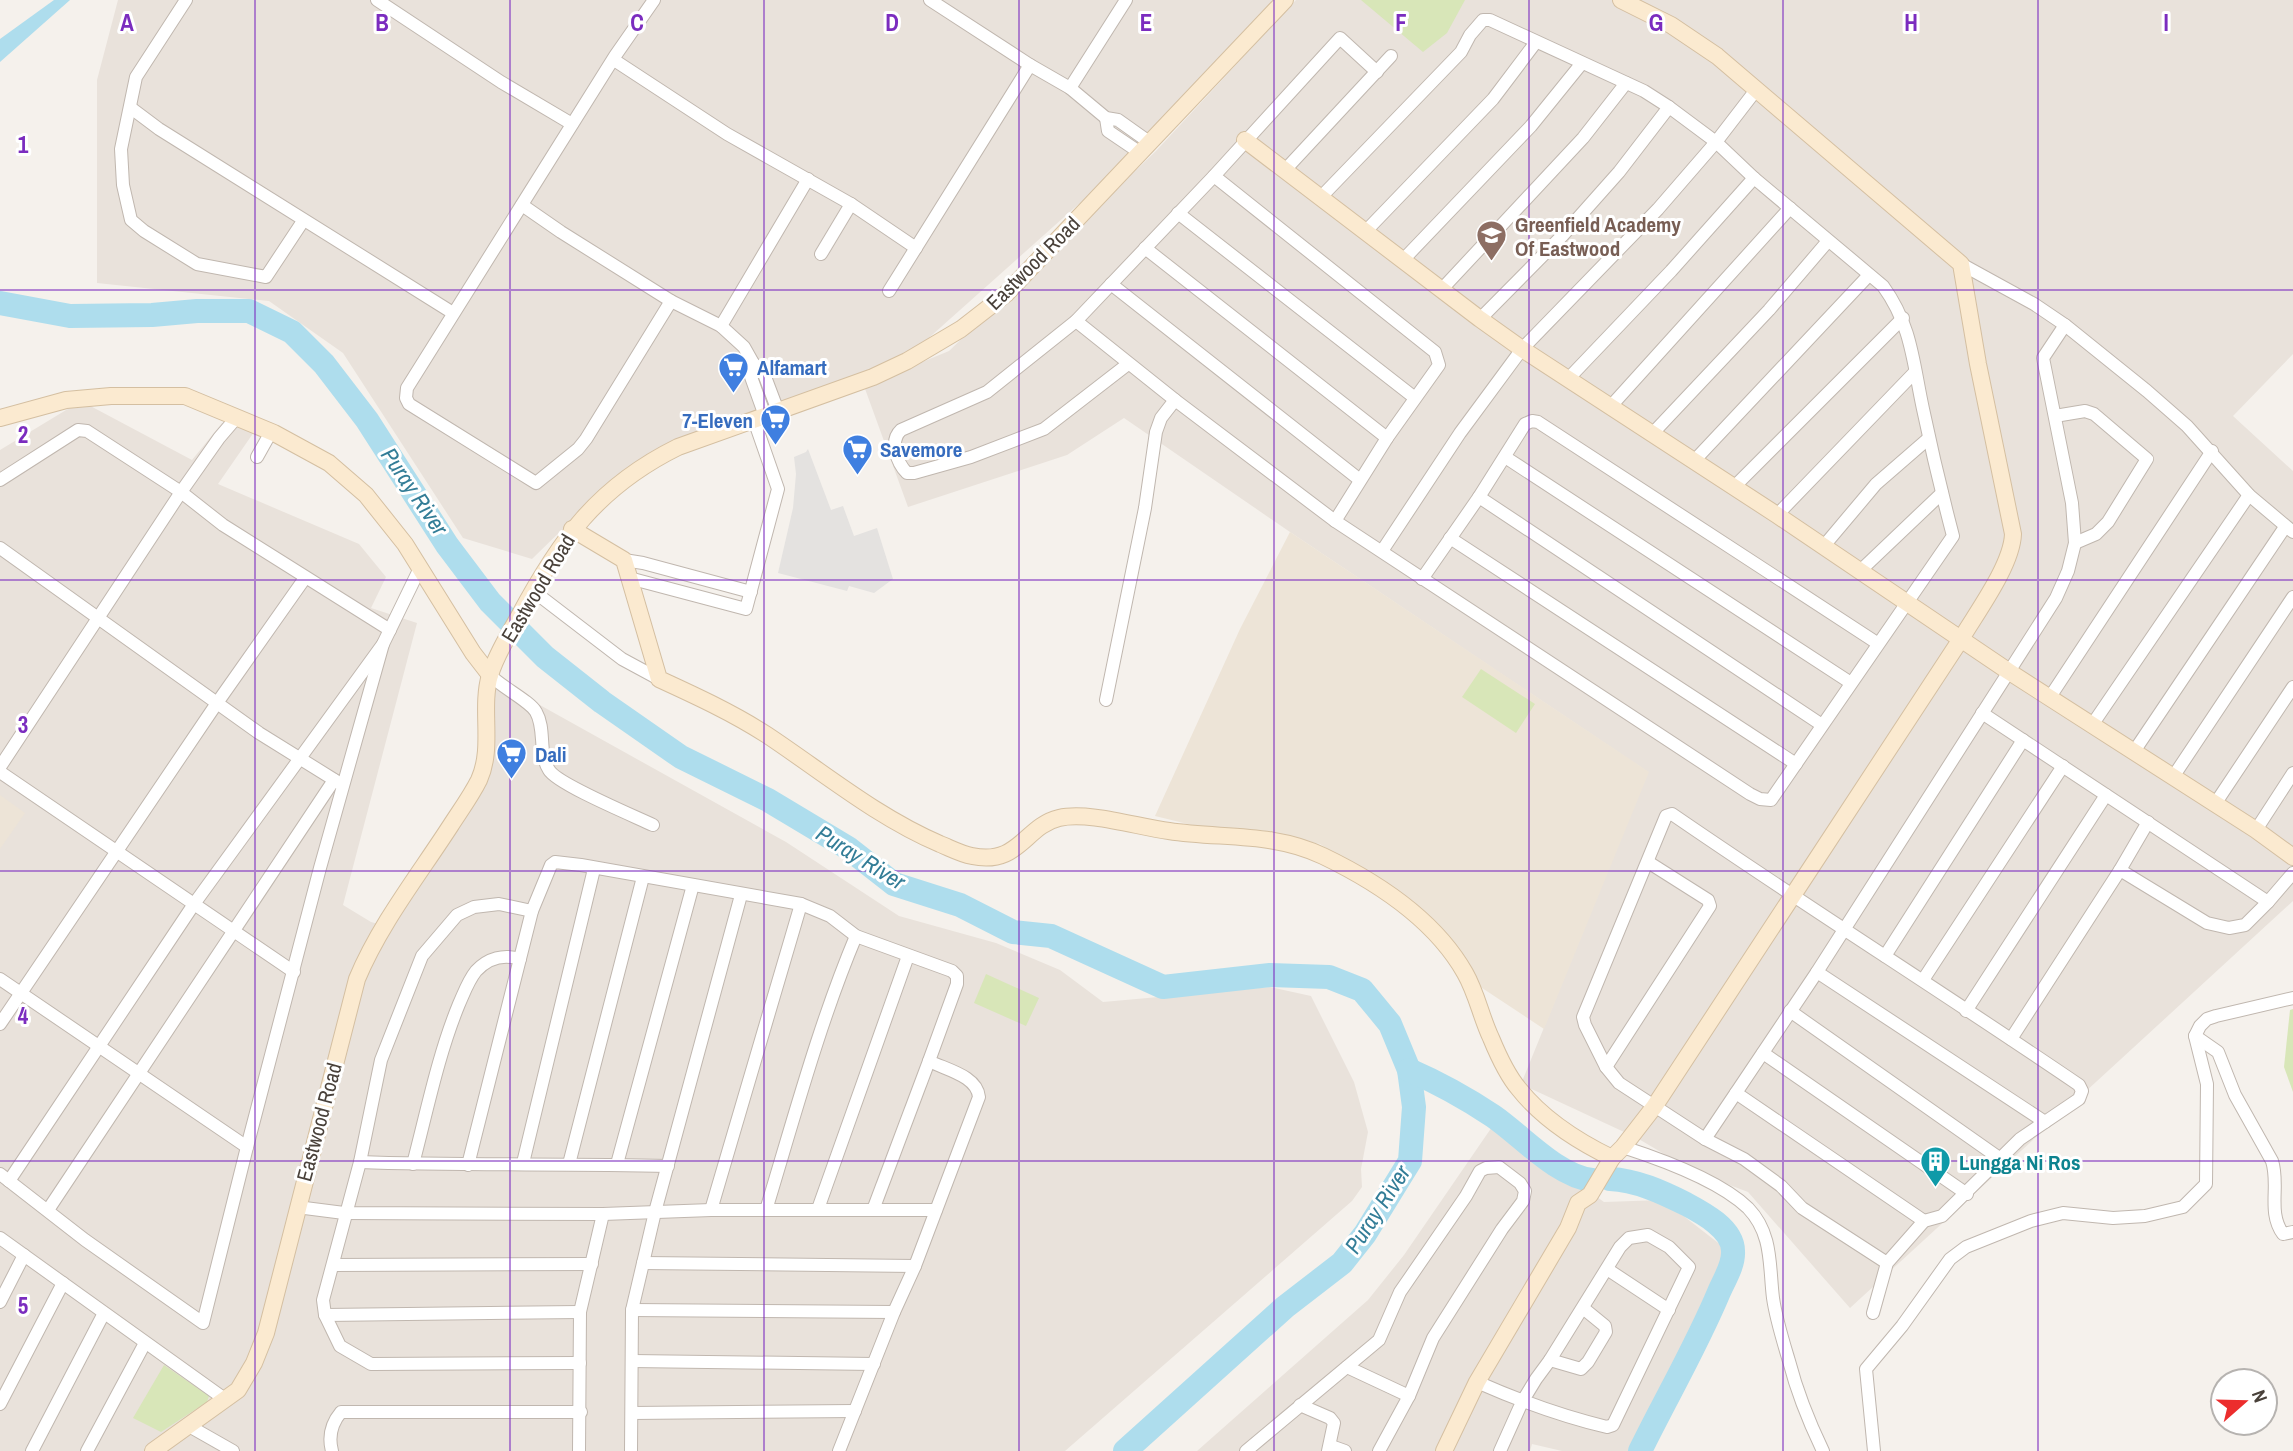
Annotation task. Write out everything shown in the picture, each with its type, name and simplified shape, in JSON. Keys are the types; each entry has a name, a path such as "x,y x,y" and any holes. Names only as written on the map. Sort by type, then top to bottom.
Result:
{"street":[{"path":"186,0 136,77 121,149 123,185 131,220 197,264 265,277 303,221"},
{"path":"377,0 501,82 572,124"},
{"path":"654,0 453,313 407,388 406,398 409,404 536,483 578,449 586,439 671,301"},
{"path":"930,0 1070,88 1107,118 1118,120 1144,147"},
{"path":"1070,88 1126,0"},
{"name":"Eastwood Road","path":"153,1451 226,1400 247,1379 266,1333 357,979 371,946 479,779 487,744 486,691 493,667 531,593 572,529 609,491 655,458 678,447 873,377 937,345 961,329 1006,294 1285,0"},
{"path":"1620,0 1671,25 1717,56 1961,264 2034,304 2065,325 2167,408 2212,452 2249,495 2289,530 2135,750"},
{"path":"1076,321 1335,521 1760,799 1771,800 1953,536 1929,438 1911,344 1903,318 1883,286 1828,242 1716,142 1670,107 1626,83 1490,20 1483,20 1469,35 1461,52 1433,83 1321,197"},
{"path":"1128,363 1044,429 971,457 914,473 907,473 902,468 893,441 901,430 986,392 1076,321 1340,38 1377,72"},
{"path":"1365,232 1493,99 1536,42"},
{"path":"1285,170 1391,56"},
{"path":"614,60 727,134 850,204 916,248"},
{"path":"1403,260 1531,126 1582,63"},
{"path":"890,291 1030,65"},
{"path":"1442,289 1583,138 1626,83"},
{"path":"1382,551 1460,433 1522,349 1622,248 1716,142 1756,90"},
{"path":"1479,319 1563,235 1619,172 1670,107"},
{"path":"131,108 159,129 303,221 453,313"},
{"path":"1245,140 1522,349 1777,515 2008,671 2135,750 2293,857"},
{"path":"1214,176 1435,352 1439,365 1387,438 1335,521"},
{"path":"1568,379 1671,271 1754,178"},
{"path":"721,326 808,180"},
{"path":"821,254 850,204"},
{"path":"522,205 671,301 721,326 744,347 753,363 764,374 766,416 778,489 746,610 629,578"},
{"path":"1611,406 1790,208"},
{"path":"1178,213 1415,398"},
{"path":"1653,433 1769,310 1828,242"},
{"path":"1145,247 1387,438"},
{"path":"1444,1451 1477,1382 1568,1228 1578,1203 1590,1195 1617,1153 1654,1107 1961,639 2006,562 2012,547 2013,534 1961,264"},
{"path":"1693,462 1869,275"},
{"path":"1111,284 1360,480"},
{"path":"1734,487 1903,318"},
{"path":"1705,1139 1817,972 2056,598 2068,571 2075,543 2072,503 2043,358 2065,325"},
{"path":"1777,515 1915,372"},
{"path":"0,418 66,400 111,396 185,396 271,432 328,463 366,495 405,544 473,653 493,667 502,687 535,709 545,759 552,774 584,793 653,825"},
{"path":"1106,700 1144,508 1156,432 1161,418 1175,400"},
{"path":"2054,416 2085,411 2094,414 2147,459 2108,522 2096,534 2075,543"},
{"path":"237,417 181,492 0,769 294,972"},
{"path":"1422,579 1525,425 1532,421 1538,422 1877,643"},
{"path":"0,480 82,429 181,492 223,525 390,630"},
{"path":"257,457 271,432"},
{"path":"1823,547 1876,484 1929,438"},
{"path":"2050,697 2212,452"},
{"path":"1505,457 1851,683"},
{"path":"1860,571 1942,493"},
{"path":"2092,725 2249,495"},
{"path":"1479,497 1822,726"},
{"path":"572,529 624,561 643,563 751,592"},
{"path":"1450,538 1796,764"},
{"path":"0,548 259,733 339,783"},
{"path":"624,561 659,679"},
{"path":"383,644 194,904 99,1047 4,1177 85,1240 203,1324 294,972 339,783 383,644 420,568"},
{"path":"0,1024 305,578"},
{"path":"531,593 622,659 764,733 861,800 909,829 973,857 1007,854 1056,819 1083,817 1172,832 1265,839 1305,848 1384,891 1414,913 1442,942 1465,973 1490,1037 1518,1089 1571,1137 1690,1173 1748,1209 1760,1225 1769,1250 1773,1300 1789,1364 1804,1410 1822,1451"},
{"path":"2173,777 2293,597"},
{"path":"2215,804 2293,687"},
{"path":"1982,713 2269,902"},
{"path":"1885,956 2023,740"},
{"path":"1923,980 2063,766"},
{"path":"2256,830 2293,774"},
{"path":"48,1210 233,931 339,783"},
{"path":"1966,1011 2106,795"},
{"path":"1873,1313 1887,1264 1924,1221 1942,1216 2002,1160 2020,1139 2079,1100 2082,1091 2079,1085 2011,1038 1792,897 1672,814 1666,816 1583,1017 1606,1067 1619,1083 1705,1139 1744,1159 1781,1186 1802,1208 1887,1264"},
{"path":"2011,1038 2120,870 2147,822"},
{"path":"468,1165 532,911 551,865 555,862 801,904 830,916 856,936 952,971 957,976 957,984 873,1210"},
{"path":"1606,1067 1710,906 1708,900 1648,862"},
{"path":"523,1163 594,869"},
{"path":"2120,870 2207,923 2229,928 2245,925 2293,873"},
{"path":"569,1164 643,877"},
{"path":"617,1164 693,885"},
{"path":"631,1451 632,1310 655,1212 741,895"},
{"path":"532,911 499,904 474,907 457,915 442,929 422,956 381,1060 360,1162 344,1213 323,1300 325,1315 340,1346 371,1364 580,1363"},
{"path":"711,1210 801,904"},
{"path":"766,1210 804,1087 856,936"},
{"path":"413,1164 447,1032 469,981 478,969 494,958 510,956 520,959"},
{"path":"818,1209 908,956"},
{"path":"1817,972 2045,1122"},
{"path":"0,979 247,1147"},
{"path":"1874,1451 1866,1369 1956,1253 1983,1238 2063,1213 2113,1218 2146,1216 2183,1207 2206,1184 2207,1084 2195,1037 2200,1026 2207,1019 2293,998"},
{"path":"1790,1010 2002,1160"},
{"path":"2195,1037 2218,1052 2235,1095 2272,1161 2275,1170 2274,1210 2277,1225 2283,1234 2293,1232"},
{"path":"1763,1053 1967,1194"},
{"path":"838,1451 915,1266 979,1097 978,1088 971,1081 929,1062"},
{"path":"1736,1093 1924,1221"},
{"path":"360,1162 668,1166"},
{"path":"1246,1451 1379,1340 1400,1292 1466,1196 1480,1171 1499,1167 1520,1183 1525,1191 1523,1201 1433,1338 1409,1396 1379,1451"},
{"path":"297,1207 344,1213 603,1214 711,1210 936,1210"},
{"path":"579,1451 580,1312 603,1214"},
{"path":"1477,1382 1522,1402 1569,1418 1607,1427 1613,1425 1689,1267 1669,1247 1648,1234 1629,1238 1620,1247 1522,1402 1500,1451"},
{"path":"0,1238 226,1400"},
{"path":"0,1301 24,1255"},
{"path":"643,1263 915,1266"},
{"path":"333,1265 592,1264"},
{"path":"1607,1269 1668,1310"},
{"path":"0,1404 63,1283"},
{"path":"1550,1360 1581,1369 1588,1362 1606,1332 1605,1326 1583,1308"},
{"path":"632,1310 894,1312"},
{"path":"325,1315 580,1312"},
{"path":"32,1451 104,1313"},
{"path":"87,1451 145,1343"},
{"path":"632,1361 874,1364"},
{"path":"1347,1367 1409,1396"},
{"path":"1300,1405 1330,1418 1334,1423 1329,1448 1345,1451"},
{"path":"632,1413 855,1411"},
{"path":"332,1451 330,1437 334,1421 341,1412 581,1412"},
{"path":"189,1426 233,1451"}],"shaded area":[{"path":"118,0 1276,0 1091,193 913,352 786,402 614,479 532,559 463,538 343,353 269,301 97,283 97,80"},
{"path":"1296,0 2293,0 2293,354 2233,416 2293,471 2293,901 1850,1308 1748,1192 1693,1171 1637,1138 1521,1084 1648,772 1124,418 1067,455 908,507 864,386 949,351 1156,151"},
{"path":"81,401 192,460 222,423 254,432 218,484 359,544 386,577 371,608 417,623 343,905 371,922 390,927 436,863 483,780 493,679 786,842 899,916 996,943 1060,970 1103,1002 1270,987 1311,996 1354,1082 1368,1132 1361,1169 1362,1187 1352,1201 1065,1451 0,1451 0,450"},
{"path":"808,449 831,510 843,506 854,536 877,528 893,579 874,593 849,586 847,591 778,573 793,508 796,474 794,457"},
{"path":"1290,532 1649,772 1544,1029 1473,982 1463,963 1351,864 1320,844 1267,831 1196,826 1155,816 1240,629"},
{"path":"0,795 25,813 0,849"},
{"path":"1494,1124 1604,1202 1663,1200 1726,1249 1635,1451 1562,1451 1532,1444 1530,1451 1197,1451 1368,1300 1404,1255"}],"green space":[{"path":"1361,0 1465,0 1447,33 1423,52"},
{"path":"1481,669 1535,704 1516,733 1462,697"},
{"path":"986,974 1039,998 1026,1026 974,1003"},
{"path":"2293,1009 2293,1092 2284,1067 2290,1010"},
{"path":"164,1365 209,1396 207,1402 161,1432 133,1418"}],"water":[{"path":"54,0 70,0 0,62 0,39"}],"waterway":[{"name":"Puray River","path":"0,303 70,316 249,311 292,332 324,364 367,420 447,545 490,602 545,657 602,702 681,757 768,800 848,848 894,884 960,905 1013,932 1051,936 1163,987 1270,975 1329,977 1362,990 1390,1024 1409,1070 1414,1107 1410,1161 1365,1234 1342,1263 1285,1307 1125,1451"},
{"path":"1409,1070 1483,1109 1566,1171 1592,1180"},
{"path":"1610,1179 1649,1187 1701,1212 1723,1229 1732,1243 1733,1251 1730,1267 1691,1353 1640,1451"}],"place":[{"name":"Greenfield Academy Of Eastwood","path":"1492,263"},
{"name":"Alfamart","path":"734,394"},
{"name":"7-Eleven","path":"776,447"},
{"name":"Savemore","path":"857,476"},
{"name":"Dali","path":"512,781"},
{"name":"Lungga Ni Ros","path":"1936,1189"}]}
